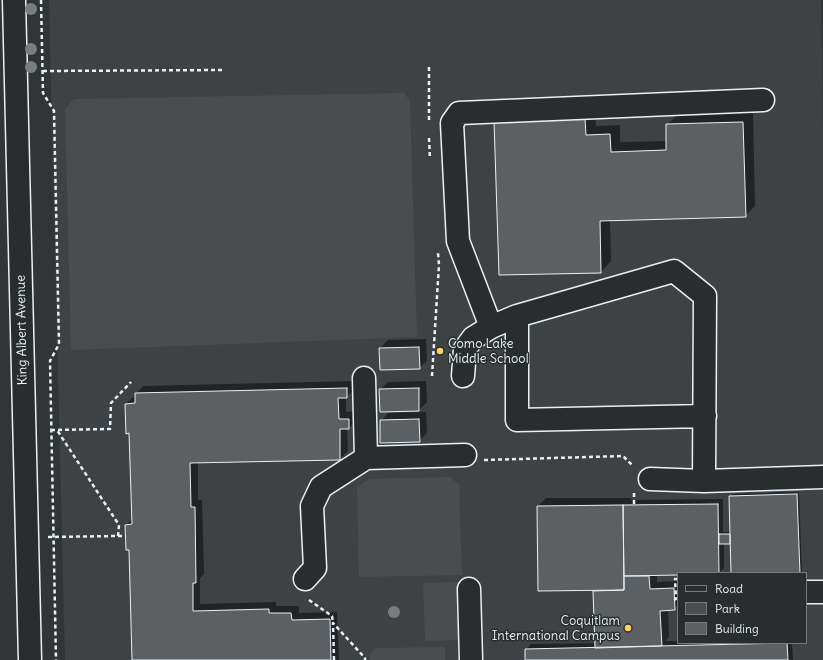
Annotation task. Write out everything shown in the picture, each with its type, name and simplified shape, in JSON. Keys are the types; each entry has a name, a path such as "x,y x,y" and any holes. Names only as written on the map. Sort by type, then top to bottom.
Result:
{"street":[{"name":"King Albert Avenue","path":"14,0 7,59 30,660"},
{"path":"491,327 458,241 452,124 459,113 763,100"},
{"path":"463,376 465,349 473,338 491,327 517,316 674,271 704,296 704,481"},
{"path":"517,316 517,420 705,416"},
{"path":"364,378 366,458"},
{"path":"305,579 315,568 312,506 321,487 366,458 473,458"},
{"path":"639,481 704,481 823,477"},
{"path":"469,589 471,660"},
{"path":"807,592 823,592"}],"path":[{"path":"42,0 43,93 54,111 59,344 50,360 56,660"},
{"path":"429,67 429,126"},
{"path":"43,71 224,70"},
{"path":"429,133 431,163"},
{"path":"432,376 439,265 438,250"},
{"path":"51,430 110,429 111,403 131,382"},
{"path":"57,430 119,526 118,536"},
{"path":"473,458 623,456 633,466 639,481 634,505"},
{"path":"45,537 126,536"},
{"path":"674,600 676,600 675,579 677,579"},
{"path":"334,660 333,623 365,658 365,660"}],"shaded area":[{"name":"Como Lake Middle School","path":"49,0 821,0 823,129 823,660 65,660"}],"green space":[{"path":"404,93 410,101 417,337 71,350 65,109 74,99"},
{"path":"449,477 459,484 462,575 359,577 357,487 370,479"},
{"path":"459,582 460,640 425,641 423,583"},
{"path":"445,647 445,660 370,660 370,655 375,648"}],"building":[{"path":"585,118 586,135 610,134 611,152 666,150 666,124 743,122 746,217 600,221 601,273 499,275 494,121"},
{"path":"419,347 420,369 380,370 379,348"},
{"path":"347,388 347,398 338,398 339,419 349,419 349,429 340,429 340,460 190,463 191,507 195,507 196,583 193,583 193,611 269,609 269,613 291,613 292,620 330,619 331,660 132,660 129,550 126,550 125,525 132,524 129,433 126,434 125,404 135,403 135,393"},
{"path":"419,388 419,411 380,412 379,389"},
{"path":"419,419 420,442 380,443 380,420"},
{"path":"797,494 800,572 731,572 729,496"},
{"path":"718,504 719,572 677,572 677,575 624,576 623,505"},
{"path":"623,505 624,590 538,591 537,506"},
{"path":"719,534 730,534 730,544 719,544"},
{"name":"Coquitlam International Campus","path":"624,576 649,576 650,589 674,588 675,610 660,611 662,646 595,648 593,591 624,590"},
{"path":"787,644 788,660 525,660 525,649"}],"place":[{"name":"Como Lake Middle School","path":"440,351"},
{"name":"Coquitlam International Campus","path":"628,628"}]}
